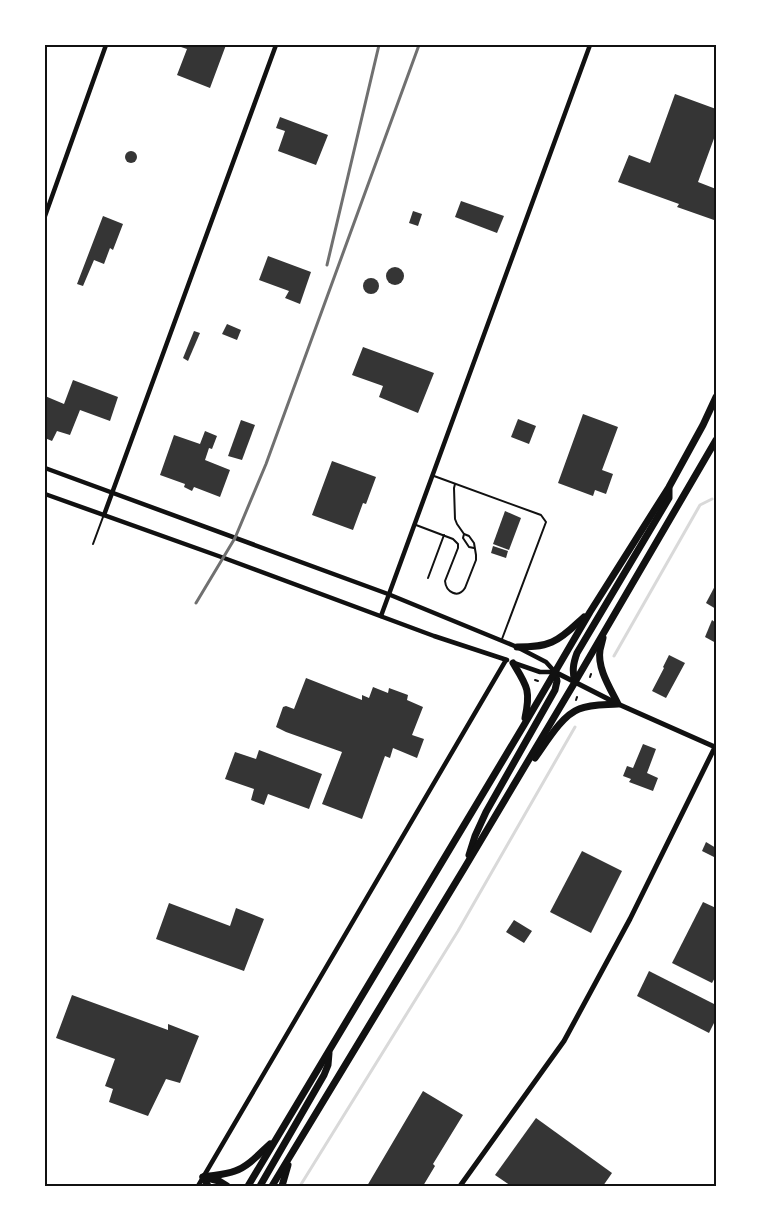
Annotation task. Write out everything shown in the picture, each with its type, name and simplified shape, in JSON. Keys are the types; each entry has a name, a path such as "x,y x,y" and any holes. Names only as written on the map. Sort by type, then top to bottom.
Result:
{"highway":[{"path":"248,1186 590,612 669,487 703,425 716,396"},
{"path":"272,1186 511,791 716,440"},
{"path":"575,682 572,672 578,653 668,498 669,487"},
{"path":"516,647 539,646 554,641 590,612"},
{"path":"511,791 561,722 568,716 579,708 618,704 600,662 600,651 606,630"},
{"path":"510,661 526,684 529,702 524,725"},
{"path":"465,867 486,812 556,690 555,672"},
{"path":"260,1186 324,1076 328,1066 329,1050"},
{"path":"203,1177 227,1173 245,1166 276,1139"},
{"path":"282,1186 291,1152"},
{"path":"203,1177 208,1186"},
{"path":"203,1177 219,1181 227,1186"}],"street":[{"path":"45,216 106,45"},
{"path":"104,514 276,45"},
{"path":"381,616 590,45"},
{"path":"45,468 388,594 516,647 546,662 555,672 618,704 715,746 630,919 564,1041 460,1186"},
{"path":"45,494 434,636 540,672 555,672"},
{"path":"198,1186 510,661"}],"lane":[{"path":"432,475 544,517 546,522 501,641"},
{"path":"414,524 453,538 458,544 445,582 446,588 460,594 476,560 476,555 474,543 457,524 455,484"},
{"path":"94,544 104,514"},
{"path":"464,534 463,538 470,547 474,548"},
{"path":"428,578 444,535"}],"building":[{"path":"175,45 226,45 210,88 177,75 187,49"},
{"path":"675,94 716,109 716,133 698,182 716,189 716,214 714,220 677,207 679,204 618,182 629,155 650,163"},
{"path":"280,117 328,135 316,165 278,151 285,131 276,128"},
{"path":"129,151 133,151 137,157 133,163 129,163 125,159 125,155"},
{"path":"461,201 504,216 497,233 455,217"},
{"path":"413,211 422,214 418,226 409,223"},
{"path":"103,216 123,224 113,250 110,248 104,264 94,260 83,286 77,284"},
{"path":"268,256 311,272 300,304 285,298 289,291 259,280"},
{"path":"395,267 401,270 404,276 401,282 395,285 389,282 386,276 389,270"},
{"path":"368,278 374,278 379,283 377,292 368,294 363,289 363,283"},
{"path":"227,324 241,330 237,340 222,334"},
{"path":"194,331 200,333 188,361 183,358"},
{"path":"363,347 434,373 418,413 379,397 383,386 352,375"},
{"path":"73,380 118,397 110,421 80,410 70,435 57,431 52,441 45,438 45,396 64,404"},
{"path":"583,414 618,427 602,470 613,474 606,494 595,490 593,496 558,483"},
{"path":"518,419 536,426 529,444 511,437"},
{"path":"241,420 255,425 242,460 228,456"},
{"path":"205,431 217,436 212,449 209,448 205,460 230,470 220,497 194,487 192,491 184,487 185,484 160,475 174,435 200,444"},
{"path":"332,461 376,477 366,504 363,503 353,530 312,515"},
{"path":"505,511 521,518 509,550 493,544"},
{"path":"493,546 508,551 506,558 491,553"},
{"path":"716,584 716,609 706,603"},
{"path":"712,620 716,623 716,643 705,637"},
{"path":"669,655 685,663 666,698 652,691"},
{"path":"306,678 362,700 362,695 369,698 373,687 388,693 389,688 408,695 407,700 423,707 412,735 424,739 417,758 393,748 390,758 385,756 362,819 322,804 342,752 276,727 283,707 286,706 294,709"},
{"path":"643,744 656,749 647,773 658,778 653,791 629,782 631,779 623,776 627,766 633,768"},
{"path":"259,750 322,774 309,809 268,794 264,805 251,800 254,789 225,779 235,752 256,759"},
{"path":"706,842 716,848 716,858 702,851"},
{"path":"582,851 622,871 591,933 550,912"},
{"path":"703,902 716,908 716,976 712,983 672,963"},
{"path":"169,903 230,926 236,908 264,919 244,971 156,939"},
{"path":"514,920 532,931 524,943 506,932"},
{"path":"649,971 716,1005 716,1019 709,1033 637,996"},
{"path":"72,995 168,1030 168,1024 199,1036 180,1083 166,1079 148,1116 109,1102 113,1089 105,1086 115,1059 56,1038"},
{"path":"423,1091 463,1115 433,1164 435,1166 423,1186 367,1186"},
{"path":"536,1118 612,1173 603,1186 511,1186 495,1175"}],"waterway":[{"path":"614,656 700,505 712,499"},
{"path":"300,1186 458,931 575,727"}],"railway":[{"path":"327,265 379,45"},
{"path":"196,603 235,538 266,464 419,45"}]}
